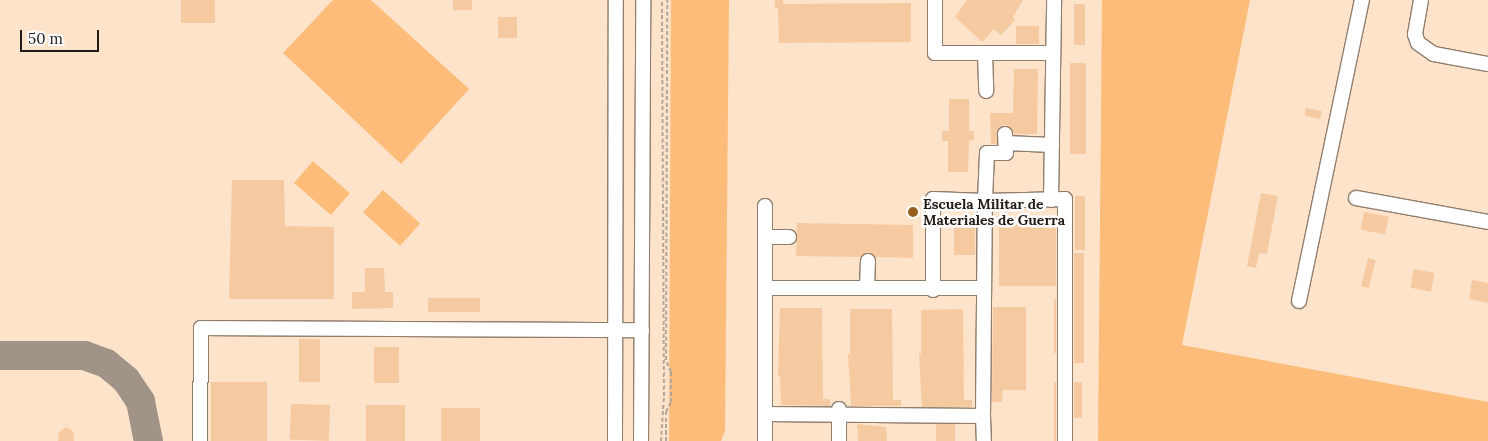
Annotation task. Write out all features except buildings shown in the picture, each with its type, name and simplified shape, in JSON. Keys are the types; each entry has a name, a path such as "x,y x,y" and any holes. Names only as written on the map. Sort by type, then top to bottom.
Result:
{"street":[{"path":"615,441 616,0"},
{"path":"642,441 643,0"},
{"path":"935,0 935,53 985,54 1009,59 1030,51 1051,53"},
{"path":"1051,200 1051,53 1054,0"},
{"path":"1299,301 1362,0"},
{"path":"1421,0 1415,34 1418,43 1434,54 1488,64"},
{"path":"985,54 990,82"},
{"path":"984,441 983,288 987,153 1006,153 1006,139 1052,145"},
{"path":"1356,198 1488,222"},
{"path":"933,290 933,200 1065,200 1065,441"},
{"path":"764,441 765,206"},
{"path":"766,237 789,236"},
{"path":"867,288 868,261"},
{"path":"765,288 933,290 983,288"},
{"path":"200,441 201,328 642,330"},
{"path":"765,414 839,412 983,416"},
{"path":"839,412 839,441"}],"path":[{"path":"661,441 664,396 662,0"},
{"path":"666,441 666,412 671,402 671,372 666,360 668,0"}],"shaded area":[{"path":"0,0 1488,0 1488,441 0,441"},
{"path":"333,0 371,0 469,89 401,164 283,53"},
{"path":"671,0 729,0 725,431 721,441 669,441"},
{"path":"1102,0 1250,0 1182,345 1488,402 1488,441 1098,441"},
{"path":"313,161 350,193 331,215 294,183"},
{"path":"383,190 420,223 400,246 363,212"}],"taxiway":[{"path":"0,355 84,355 106,363 126,380 140,401 148,441"}],"place":[{"name":"Escuela Militar de Materiales de Guerra","path":"913,212"}]}
